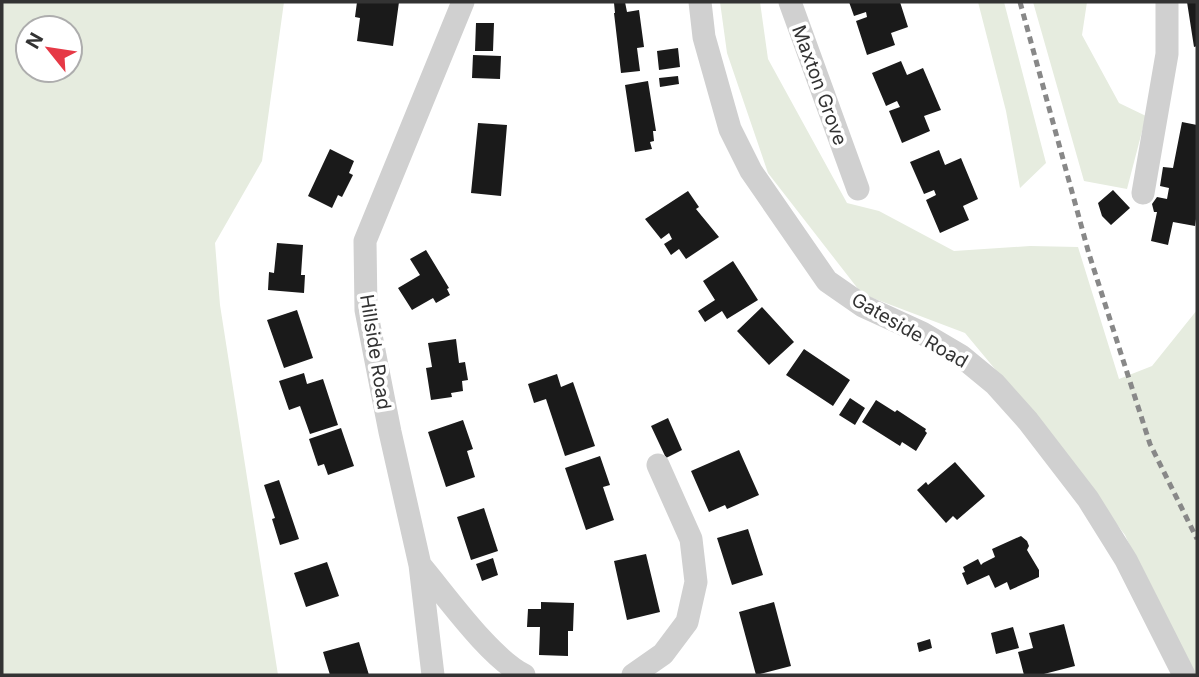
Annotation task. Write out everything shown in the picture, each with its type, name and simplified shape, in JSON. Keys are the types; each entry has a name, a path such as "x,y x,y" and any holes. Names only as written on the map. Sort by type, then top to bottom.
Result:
{"street":[{"name":"Hillside Road","path":"433,675 420,565 366,310 365,241 463,2"},
{"name":"Gateside Road","path":"701,2 704,37 730,129 751,171 827,281 863,306 922,333 961,356 995,384 1015,406 1054,452 1088,499 1126,560 1184,675"},
{"name":"Maxton Grove","path":"790,2 847,177"},
{"path":"1143,193 1167,54 1167,2"},
{"path":"633,675 663,654 687,622 696,582 691,539 660,492 658,465"},
{"path":"420,565 492,650 524,675"}],"shaded area":[{"path":"2,2 284,2 262,161 215,243 220,305 278,675 2,675"},
{"path":"720,2 760,2 768,59 847,203 879,211 954,251 1030,246 1078,247 1119,379 1152,366 1197,310 1197,675 1189,675 1125,535 1039,422 965,333 862,294 768,173 727,53"},
{"path":"978,2 1004,2 1046,163 1020,188 1006,111"},
{"path":"1033,2 1087,2 1082,35 1119,103 1146,116 1127,189 1084,181"}],"building":[{"path":"357,2 399,2 393,46 357,41 360,18 355,17"},
{"path":"625,2 627,12 639,10 644,47 637,48 640,71 621,73 614,3"},
{"path":"849,2 900,2 908,27 891,33 895,45 867,55 856,21 867,17 866,12 854,16"},
{"path":"1187,2 1197,2 1197,46 1194,47"},
{"path":"476,23 494,23 493,51 475,51"},
{"path":"678,48 680,67 659,70 657,51"},
{"path":"473,55 501,56 500,79 472,78"},
{"path":"901,61 907,75 923,68 941,110 924,116 930,131 902,143 889,111 900,107 897,101 886,106 872,73"},
{"path":"678,76 679,84 660,87 659,78"},
{"path":"648,81 656,131 653,131 654,141 650,142 652,149 635,152 625,85"},
{"path":"1182,122 1197,125 1197,212 1195,226 1173,222 1168,245 1151,241 1157,212 1154,212 1152,204 1157,197 1167,199 1169,188 1160,186 1163,167 1173,168"},
{"path":"478,123 507,125 501,196 471,193"},
{"path":"330,149 354,161 349,173 353,175 342,197 338,195 332,208 308,196"},
{"path":"939,150 945,165 961,158 978,199 963,206 969,220 940,233 926,200 936,195 934,190 924,194 910,162"},
{"path":"1113,190 1130,208 1111,225 1102,216 1098,203"},
{"path":"688,191 699,207 696,209 719,237 686,259 679,249 671,255 664,244 672,239 669,233 661,239 645,219"},
{"path":"277,243 303,245 301,275 305,275 304,293 268,290 269,272 274,273"},
{"path":"426,250 449,288 447,289 450,295 436,303 433,298 412,310 398,288 420,275 410,259"},
{"path":"733,261 758,300 727,319 722,311 705,322 698,311 715,300 703,281"},
{"path":"762,307 794,342 769,365 737,331"},
{"path":"297,310 313,358 284,368 267,320"},
{"path":"456,339 459,363 465,362 468,380 462,381 463,391 451,393 452,397 431,400 426,368 432,367 428,343"},
{"path":"804,349 850,380 833,406 786,375"},
{"path":"304,373 307,384 323,379 338,425 310,434 300,406 289,410 279,381"},
{"path":"557,374 561,387 573,382 595,446 565,456 546,399 534,403 528,384"},
{"path":"850,398 865,408 855,425 839,415"},
{"path":"876,400 926,429 927,433 916,451 902,442 900,446 862,422"},
{"path":"668,418 682,450 666,458 651,426"},
{"path":"463,420 473,449 467,451 475,477 446,487 428,432"},
{"path":"341,428 354,466 328,475 324,464 318,466 309,439"},
{"path":"739,450 759,495 727,509 725,505 709,512 691,471"},
{"path":"600,456 610,485 603,487 614,520 586,530 565,468"},
{"path":"955,462 985,496 957,520 953,516 946,523 917,490 926,482 928,485"},
{"path":"279,480 299,539 280,545 272,519 275,518 264,485"},
{"path":"484,508 498,551 471,560 457,517"},
{"path":"748,529 763,575 732,585 717,538"},
{"path":"1021,536 1027,541 1027,550 1039,570 1039,577 1010,590 1007,582 995,588 989,575 967,585 962,573 965,572 963,567 978,559 981,565 995,557 992,549"},
{"path":"646,554 660,612 627,620 614,561"},
{"path":"493,558 498,575 482,581 476,564"},
{"path":"327,562 339,596 306,607 294,573"},
{"path":"541,602 574,603 573,631 568,631 568,656 539,655 540,627 527,627 528,609 541,609"},
{"path":"774,602 791,666 756,675 739,612"},
{"path":"1064,624 1075,666 1040,675 1024,675 1018,652 1033,648 1029,633"},
{"path":"1013,627 1019,648 996,654 991,633"},
{"path":"930,639 932,648 919,652 917,643"},
{"path":"359,642 369,675 330,675 323,652"}],"railway":[{"path":"1020,2 1089,254 1150,444 1197,539"}]}
